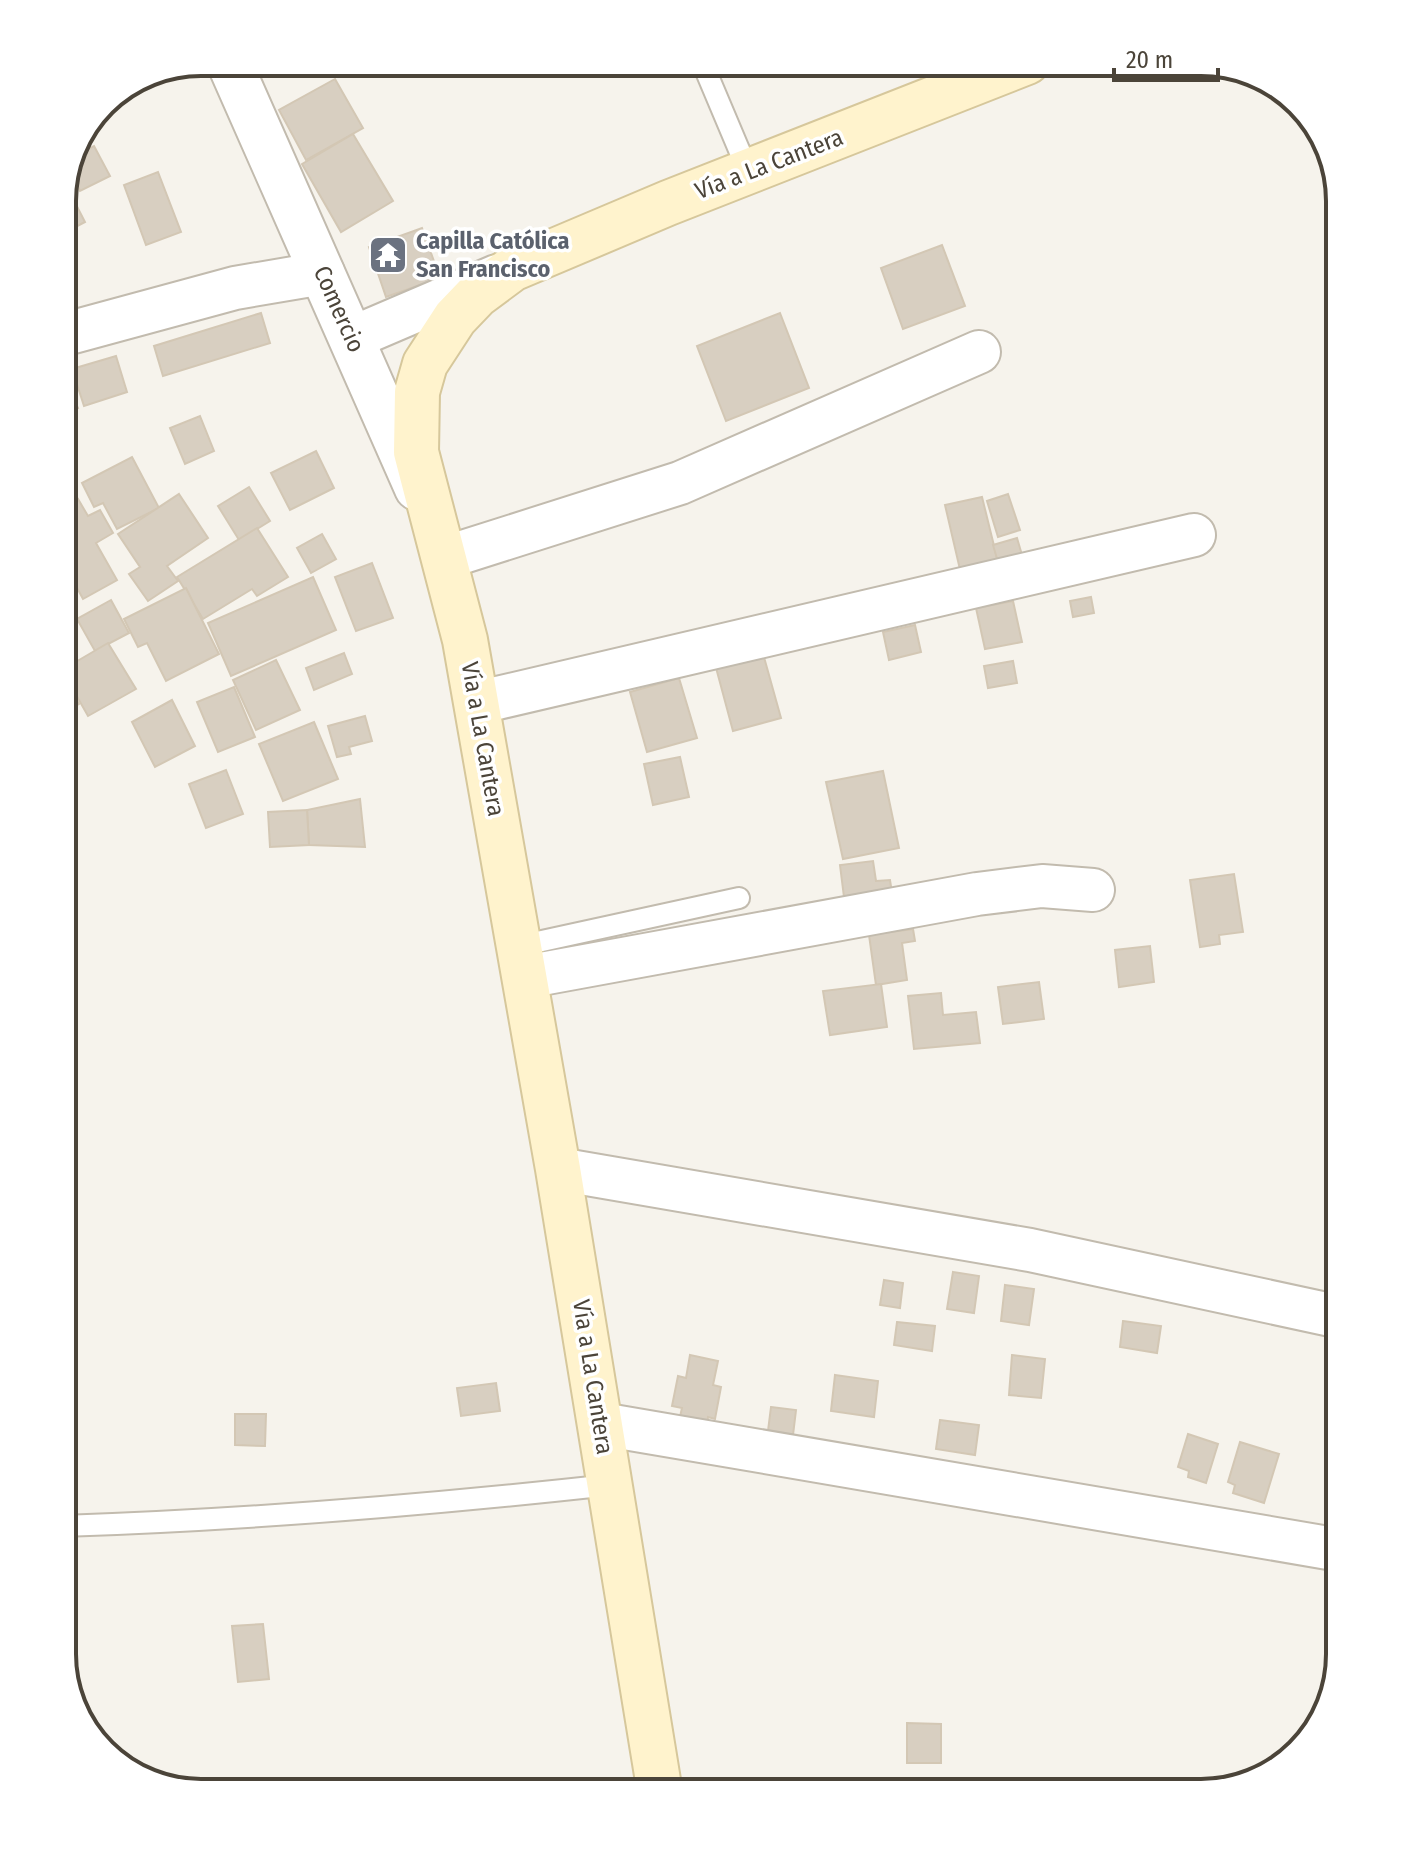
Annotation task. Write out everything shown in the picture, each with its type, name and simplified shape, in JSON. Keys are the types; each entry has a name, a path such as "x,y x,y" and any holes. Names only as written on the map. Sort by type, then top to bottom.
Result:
{"main road":[{"name":"Vía a La Cantera","path":"658,1779 558,1169 465,640 416,452 417,392 425,364 455,318 477,295 512,269 748,171 991,76"}],"street":[{"name":"Comercio","path":"235,76 352,338 444,558"},
{"path":"352,338 512,269"},
{"path":"76,331 235,288 323,273"},
{"path":"444,558 680,483 979,352"},
{"path":"476,703 1194,535"},
{"path":"522,962 977,894 1042,886 1093,890"},
{"path":"558,1169 1030,1250 1326,1314"},
{"path":"601,1424 1326,1548"}],"lane":[{"path":"708,76 748,171"},
{"path":"522,962 739,898"},
{"path":"76,1526 226,1521 379,1510 610,1485"}],"building":[{"path":"335,79 363,128 306,160 279,110"},
{"path":"353,134 393,201 341,232 302,164"},
{"path":"94,146 110,176 80,191 77,185 80,169 88,149"},
{"path":"158,172 181,232 146,245 124,185"},
{"path":"76,204 85,222 76,227"},
{"path":"422,228 440,278 386,297 369,247"},
{"path":"942,245 965,306 903,329 881,268"},
{"path":"261,313 270,343 163,376 154,346"},
{"path":"780,313 809,388 726,421 697,346"},
{"path":"116,356 127,392 84,406 76,381 76,368"},
{"path":"200,416 214,451 185,464 170,428"},
{"path":"316,451 334,488 290,510 271,473"},
{"path":"132,457 159,508 117,529 103,503 94,507 82,483"},
{"path":"249,487 270,521 239,540 218,506"},
{"path":"179,494 208,538 167,566 178,581 148,601 129,574 140,567 118,534"},
{"path":"1008,494 1020,530 998,537 987,501"},
{"path":"982,497 998,562 962,578 945,505"},
{"path":"78,499 88,516 100,510 113,533 96,543 117,580 83,599 76,586"},
{"path":"257,528 288,577 257,596 252,589 203,619 177,577"},
{"path":"322,534 336,559 311,573 297,548"},
{"path":"1017,538 1022,555 998,562 993,545"},
{"path":"372,563 393,618 356,631 335,577"},
{"path":"313,577 336,630 231,676 208,623"},
{"path":"186,588 219,654 166,681 147,643 138,647 124,619"},
{"path":"1091,597 1094,613 1073,617 1070,601"},
{"path":"111,600 129,633 95,651 77,619"},
{"path":"1013,601 1022,642 985,649 976,608"},
{"path":"915,625 921,652 889,660 883,632"},
{"path":"108,643 136,689 88,716 76,695 76,662"},
{"path":"762,650 781,718 733,731 715,664"},
{"path":"344,653 352,674 314,690 306,668"},
{"path":"276,660 300,710 256,730 233,680"},
{"path":"1013,661 1017,683 988,688 984,666"},
{"path":"679,678 697,738 647,752 630,692"},
{"path":"234,687 255,737 218,752 197,702"},
{"path":"172,700 195,746 155,767 132,722"},
{"path":"365,716 372,741 349,747 351,754 337,757 328,726"},
{"path":"314,722 338,779 283,801 259,744"},
{"path":"680,757 689,797 653,805 644,764"},
{"path":"226,770 243,814 206,828 189,784"},
{"path":"883,771 899,848 843,859 826,782"},
{"path":"360,799 365,847 309,845 307,810"},
{"path":"307,810 309,845 270,847 268,812"},
{"path":"873,861 876,881 890,880 893,899 845,905 840,865"},
{"path":"1234,874 1243,932 1219,935 1220,944 1200,947 1190,880"},
{"path":"913,929 915,941 902,943 907,980 876,985 869,935"},
{"path":"1150,946 1154,982 1119,987 1115,950"},
{"path":"1039,982 1044,1019 1003,1024 998,987"},
{"path":"881,984 887,1027 830,1035 823,991"},
{"path":"941,993 943,1015 976,1012 980,1043 914,1049 908,996"},
{"path":"953,1272 979,1276 974,1313 947,1309"},
{"path":"884,1280 903,1283 900,1308 880,1305"},
{"path":"1005,1285 1034,1289 1029,1325 1001,1321"},
{"path":"1123,1321 1161,1326 1157,1353 1120,1347"},
{"path":"897,1322 935,1326 932,1351 894,1345"},
{"path":"690,1355 718,1361 713,1385 721,1387 715,1419 708,1417 707,1426 679,1421 682,1408 672,1406 678,1376 686,1378"},
{"path":"1012,1355 1045,1359 1041,1398 1009,1395"},
{"path":"835,1375 878,1381 874,1417 831,1411"},
{"path":"496,1383 500,1411 461,1416 457,1388"},
{"path":"771,1407 796,1410 793,1435 768,1431"},
{"path":"235,1414 266,1414 265,1446 235,1445"},
{"path":"940,1420 979,1425 975,1455 936,1449"},
{"path":"1188,1434 1218,1444 1206,1483 1188,1477 1189,1471 1178,1467"},
{"path":"1240,1442 1279,1454 1264,1503 1233,1493 1235,1485 1228,1482"},
{"path":"263,1624 269,1679 238,1682 232,1626"},
{"path":"907,1723 941,1724 941,1763 907,1763"}],"place":[{"name":"Capilla Católica San Francisco","path":"388,255"}]}
